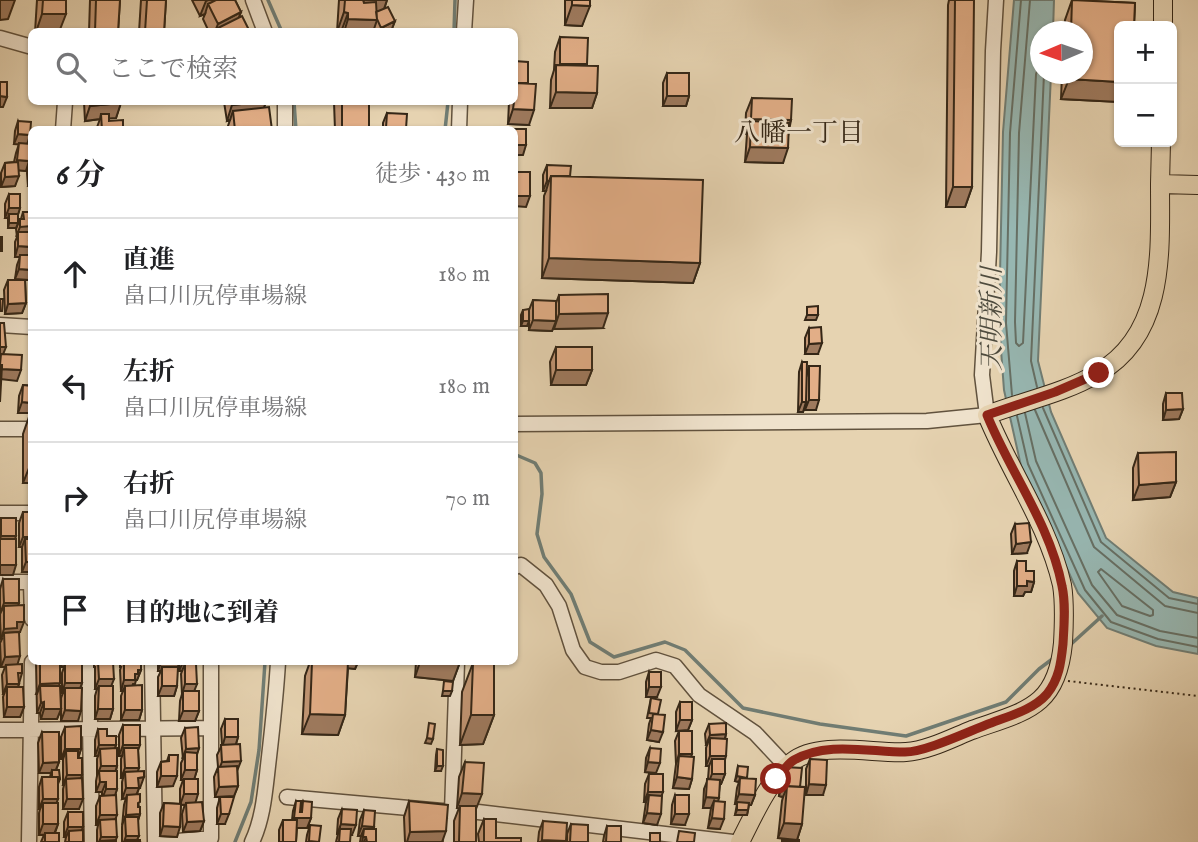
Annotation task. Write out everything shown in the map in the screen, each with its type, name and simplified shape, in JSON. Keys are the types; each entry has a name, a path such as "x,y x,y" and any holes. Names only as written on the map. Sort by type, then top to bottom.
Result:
{"main road":[{"path":"1163,0 1163,21"},
{"path":"740,842 760,804 792,761 823,750 909,752 1023,711 1045,696 1056,680 1061,661 1062,586 1048,541 1000,447 994,412 1055,392 1099,373 1128,349 1142,328 1154,296 1160,261 1161,147"},
{"path":"1160,184 1198,185"}],"street":[{"path":"253,0 264,28"},
{"path":"464,28 466,0"},
{"path":"518,424 927,421 994,412 982,375 989,252 996,0"},
{"path":"0,38 28,46"},
{"path":"63,126 65,105"},
{"path":"285,105 285,126"},
{"path":"459,126 460,105"},
{"path":"0,325 28,327"},
{"path":"0,429 28,429"},
{"path":"0,513 28,513"},
{"path":"518,566 521,565 547,585 559,606 573,650 585,667 601,672 619,672 656,660 675,666 699,695 755,733 787,767"},
{"path":"0,582 28,582"},
{"path":"29,842 32,665"},
{"path":"89,665 92,842"},
{"path":"152,665 156,842"},
{"path":"167,842 211,838 211,665"},
{"path":"252,842 258,830 264,793 276,702 278,665"},
{"path":"451,842 457,665"},
{"path":"0,730 211,728"},
{"path":"287,797 453,813 461,810 733,842"}],"path":[{"path":"1056,680 1198,696"}],"water":[{"path":"1014,0 1054,0 1053,21 1030,21 1030,84 1051,84 1038,361 1051,412 1106,538 1173,592 1198,598 1198,654 1156,646 1107,628 1078,593 1021,466 1004,390 999,323 1003,132"}],"building":[{"path":"43,0 66,0 66,14 42,14"},
{"path":"96,0 120,0 118,28 95,28"},
{"path":"147,0 166,0 164,28 145,28"},
{"path":"216,0 235,0 241,12 218,24 208,4"},
{"path":"345,0 376,2 377,20 348,19 348,13 344,12"},
{"path":"572,0 590,0 590,6 572,5"},
{"path":"955,0 974,0 972,187 953,187"},
{"path":"1072,0 1135,3 1134,21 1114,21 1114,82 1093,80 1093,21 1071,21"},
{"path":"388,7 395,21 381,28 376,12"},
{"path":"242,16 248,28 218,28"},
{"path":"560,37 588,38 587,64 560,64"},
{"path":"518,61 528,62 528,83 518,83"},
{"path":"556,65 598,66 597,93 556,92"},
{"path":"667,73 689,73 689,96 667,96"},
{"path":"0,82 7,82 7,97 0,96"},
{"path":"518,83 536,84 534,110 513,109 514,105 518,105"},
{"path":"752,98 792,99 791,120 751,119"},
{"path":"342,105 369,105 369,126 342,126"},
{"path":"269,107 271,126 235,126 233,111"},
{"path":"387,113 407,114 406,126 386,126"},
{"path":"101,114 109,114 109,121 123,120 123,126 102,126"},
{"path":"18,121 31,122 28,135 18,134"},
{"path":"751,121 789,123 788,148 750,147"},
{"path":"518,129 526,129 526,145 518,145"},
{"path":"19,143 28,144 28,161 17,160"},
{"path":"18,162 19,176 5,177 5,163"},
{"path":"547,165 571,166 570,176 551,176 547,181"},
{"path":"518,172 530,172 530,196 518,196"},
{"path":"551,176 703,180 700,263 549,258"},
{"path":"9,194 20,194 20,208 9,208"},
{"path":"23,212 28,212 28,226 20,227 20,219 24,219"},
{"path":"9,214 18,214 18,223 9,223"},
{"path":"18,232 28,232 28,247 18,246"},
{"path":"20,255 28,255 28,270 19,269"},
{"path":"8,280 25,280 26,303 8,304"},
{"path":"608,294 608,313 559,314 559,295"},
{"path":"533,300 556,301 556,321 533,320"},
{"path":"818,306 818,315 807,315 807,307"},
{"path":"529,309 529,321 523,321 523,310"},
{"path":"0,323 4,323 6,347 0,347"},
{"path":"821,327 822,343 809,344 809,328"},
{"path":"556,347 592,347 592,370 556,370"},
{"path":"1,354 22,355 21,370 2,369"},
{"path":"802,362 807,362 806,402 802,402"},
{"path":"0,365 2,365 0,402"},
{"path":"809,366 820,366 819,400 809,400"},
{"path":"23,385 28,386 28,403 22,402"},
{"path":"1166,393 1182,393 1183,409 1166,410"},
{"path":"1176,452 1176,482 1139,485 1138,453"},
{"path":"23,512 28,512 28,537 23,537"},
{"path":"1,518 16,518 16,536 1,536"},
{"path":"1029,523 1031,542 1016,544 1015,524"},
{"path":"0,539 16,539 16,565 0,565"},
{"path":"25,539 28,539 28,562"},
{"path":"1017,561 1026,561 1026,571 1034,571 1034,582 1027,581 1027,586 1017,586"},
{"path":"3,579 19,579 19,603 4,603"},
{"path":"24,605 24,622 17,622 17,628 4,629 4,606"},
{"path":"19,632 20,656 5,657 4,633"},
{"path":"22,664 22,673 18,673 19,684 7,684 6,665"},
{"path":"40,665 60,665 60,683 40,684"},
{"path":"65,665 82,665 82,683 65,683"},
{"path":"98,665 113,665 114,679 99,679"},
{"path":"124,665 141,665 141,670 135,674 135,680 124,680"},
{"path":"185,665 196,665 197,684 185,684"},
{"path":"312,665 348,665 345,715 310,714"},
{"path":"473,665 494,665 494,715 471,715"},
{"path":"162,667 178,667 177,686 162,686"},
{"path":"649,672 661,672 661,687 649,687"},
{"path":"444,681 453,682 452,691 443,691"},
{"path":"142,685 142,710 125,710 125,686"},
{"path":"40,686 60,686 61,709 44,709"},
{"path":"99,686 113,686 113,709 98,709"},
{"path":"7,687 23,687 24,707 7,707"},
{"path":"65,688 82,688 81,711 65,710"},
{"path":"183,691 199,691 199,711 183,711"},
{"path":"651,698 661,700 658,714 649,713"},
{"path":"680,702 692,702 692,720 680,720"},
{"path":"653,714 665,715 663,732 651,730"},
{"path":"225,719 238,719 238,737 225,737"},
{"path":"429,723 435,724 433,739 427,738"},
{"path":"726,723 726,734 710,735 709,724"},
{"path":"123,725 140,725 140,745 123,745"},
{"path":"81,726 81,749 65,749 65,727"},
{"path":"198,727 199,748 186,749 185,728"},
{"path":"98,729 107,729 107,736 116,736 116,745 99,745"},
{"path":"679,731 692,731 692,754 679,754"},
{"path":"42,732 59,732 59,762 43,763"},
{"path":"710,738 727,739 726,756 710,756"},
{"path":"240,744 241,761 222,762 221,745"},
{"path":"117,748 117,766 101,766 100,749"},
{"path":"124,748 138,748 139,768 125,768"},
{"path":"650,748 661,749 660,763 648,762"},
{"path":"437,749 443,750 443,766 437,766"},
{"path":"66,751 78,751 78,758 82,758 82,775 67,775"},
{"path":"185,752 197,753 197,770 185,770"},
{"path":"169,755 178,755 177,776 161,776 161,762 169,761"},
{"path":"679,756 694,757 692,779 677,777"},
{"path":"712,759 725,759 725,774 712,774"},
{"path":"810,759 827,760 826,785 809,784"},
{"path":"465,762 484,763 482,794 462,793"},
{"path":"237,766 238,786 219,787 218,767"},
{"path":"738,766 748,767 747,778 737,776"},
{"path":"784,767 802,768 800,787 782,786"},
{"path":"52,770 59,770 60,779 52,777"},
{"path":"99,771 117,771 117,789 106,789 106,782 100,782"},
{"path":"144,771 144,777 138,778 139,788 126,788 125,772"},
{"path":"649,774 663,774 663,792 648,792"},
{"path":"42,777 58,777 58,799 43,799"},
{"path":"82,778 83,799 67,799 66,779"},
{"path":"740,778 756,779 755,795 739,794"},
{"path":"184,779 198,779 198,794 184,794"},
{"path":"707,779 720,780 719,798 706,797"},
{"path":"787,786 805,787 802,824 784,823"},
{"path":"140,794 140,814 126,815 127,795"},
{"path":"116,795 117,815 100,815 100,796"},
{"path":"649,795 662,796 661,814 647,813"},
{"path":"675,795 689,795 689,814 675,814"},
{"path":"220,797 234,797 229,814 221,814"},
{"path":"296,801 301,801 300,812 303,801 312,802 311,818 294,818"},
{"path":"409,801 448,805 446,831 410,832"},
{"path":"714,801 725,802 724,819 712,818"},
{"path":"202,802 204,821 187,822 186,803"},
{"path":"737,802 749,803 748,810 737,810"},
{"path":"43,803 58,803 58,824 43,824"},
{"path":"164,803 181,804 180,827 163,826"},
{"path":"460,806 476,806 476,842 459,842"},
{"path":"342,809 357,810 356,825 341,824"},
{"path":"364,810 375,811 374,827 362,826"},
{"path":"68,812 83,812 83,827 68,827"},
{"path":"125,817 138,817 139,836 126,836"},
{"path":"116,819 117,837 101,837 100,820"},
{"path":"484,819 496,819 496,838 521,838 521,842 484,842"},
{"path":"283,820 297,820 296,842 283,842"},
{"path":"543,821 567,823 566,841 542,840"},
{"path":"571,824 588,825 588,842 570,842"},
{"path":"310,825 321,826 319,842 309,841"},
{"path":"607,826 621,826 621,842 606,842"},
{"path":"340,829 351,829 350,842 339,842"},
{"path":"364,829 376,829 376,842 367,842 366,837 363,837"},
{"path":"83,830 83,842 69,842 69,831"},
{"path":"679,831 695,833 694,842 677,842"},
{"path":"45,833 59,833 59,842 45,842"},
{"path":"650,833 660,833 660,842 650,842"},
{"path":"799,840 799,842 782,842"}],"waterway":[{"path":"268,0 280,28"},
{"path":"454,28 455,0"},
{"path":"294,105 296,126"},
{"path":"445,126 448,105"},
{"path":"518,456 535,463 541,473 542,494 537,534 544,557 571,594 590,642 614,657 665,642 685,650 743,708 820,724 906,736 1006,702 1055,657"},
{"path":"1069,646 1102,616"},
{"path":"235,842 251,802 259,750 265,665"}],"district":[{"name":"八幡一丁目","path":"799,133"}],"route":[{"path":"776,779 792,761 823,750 909,752 1023,711 1045,696 1056,680 1061,661 1064,631 1062,586 1048,541 1000,447 987,415 1055,392 1099,373"}],"water label":[{"name":"天明新川","path":"992,319"}]}
